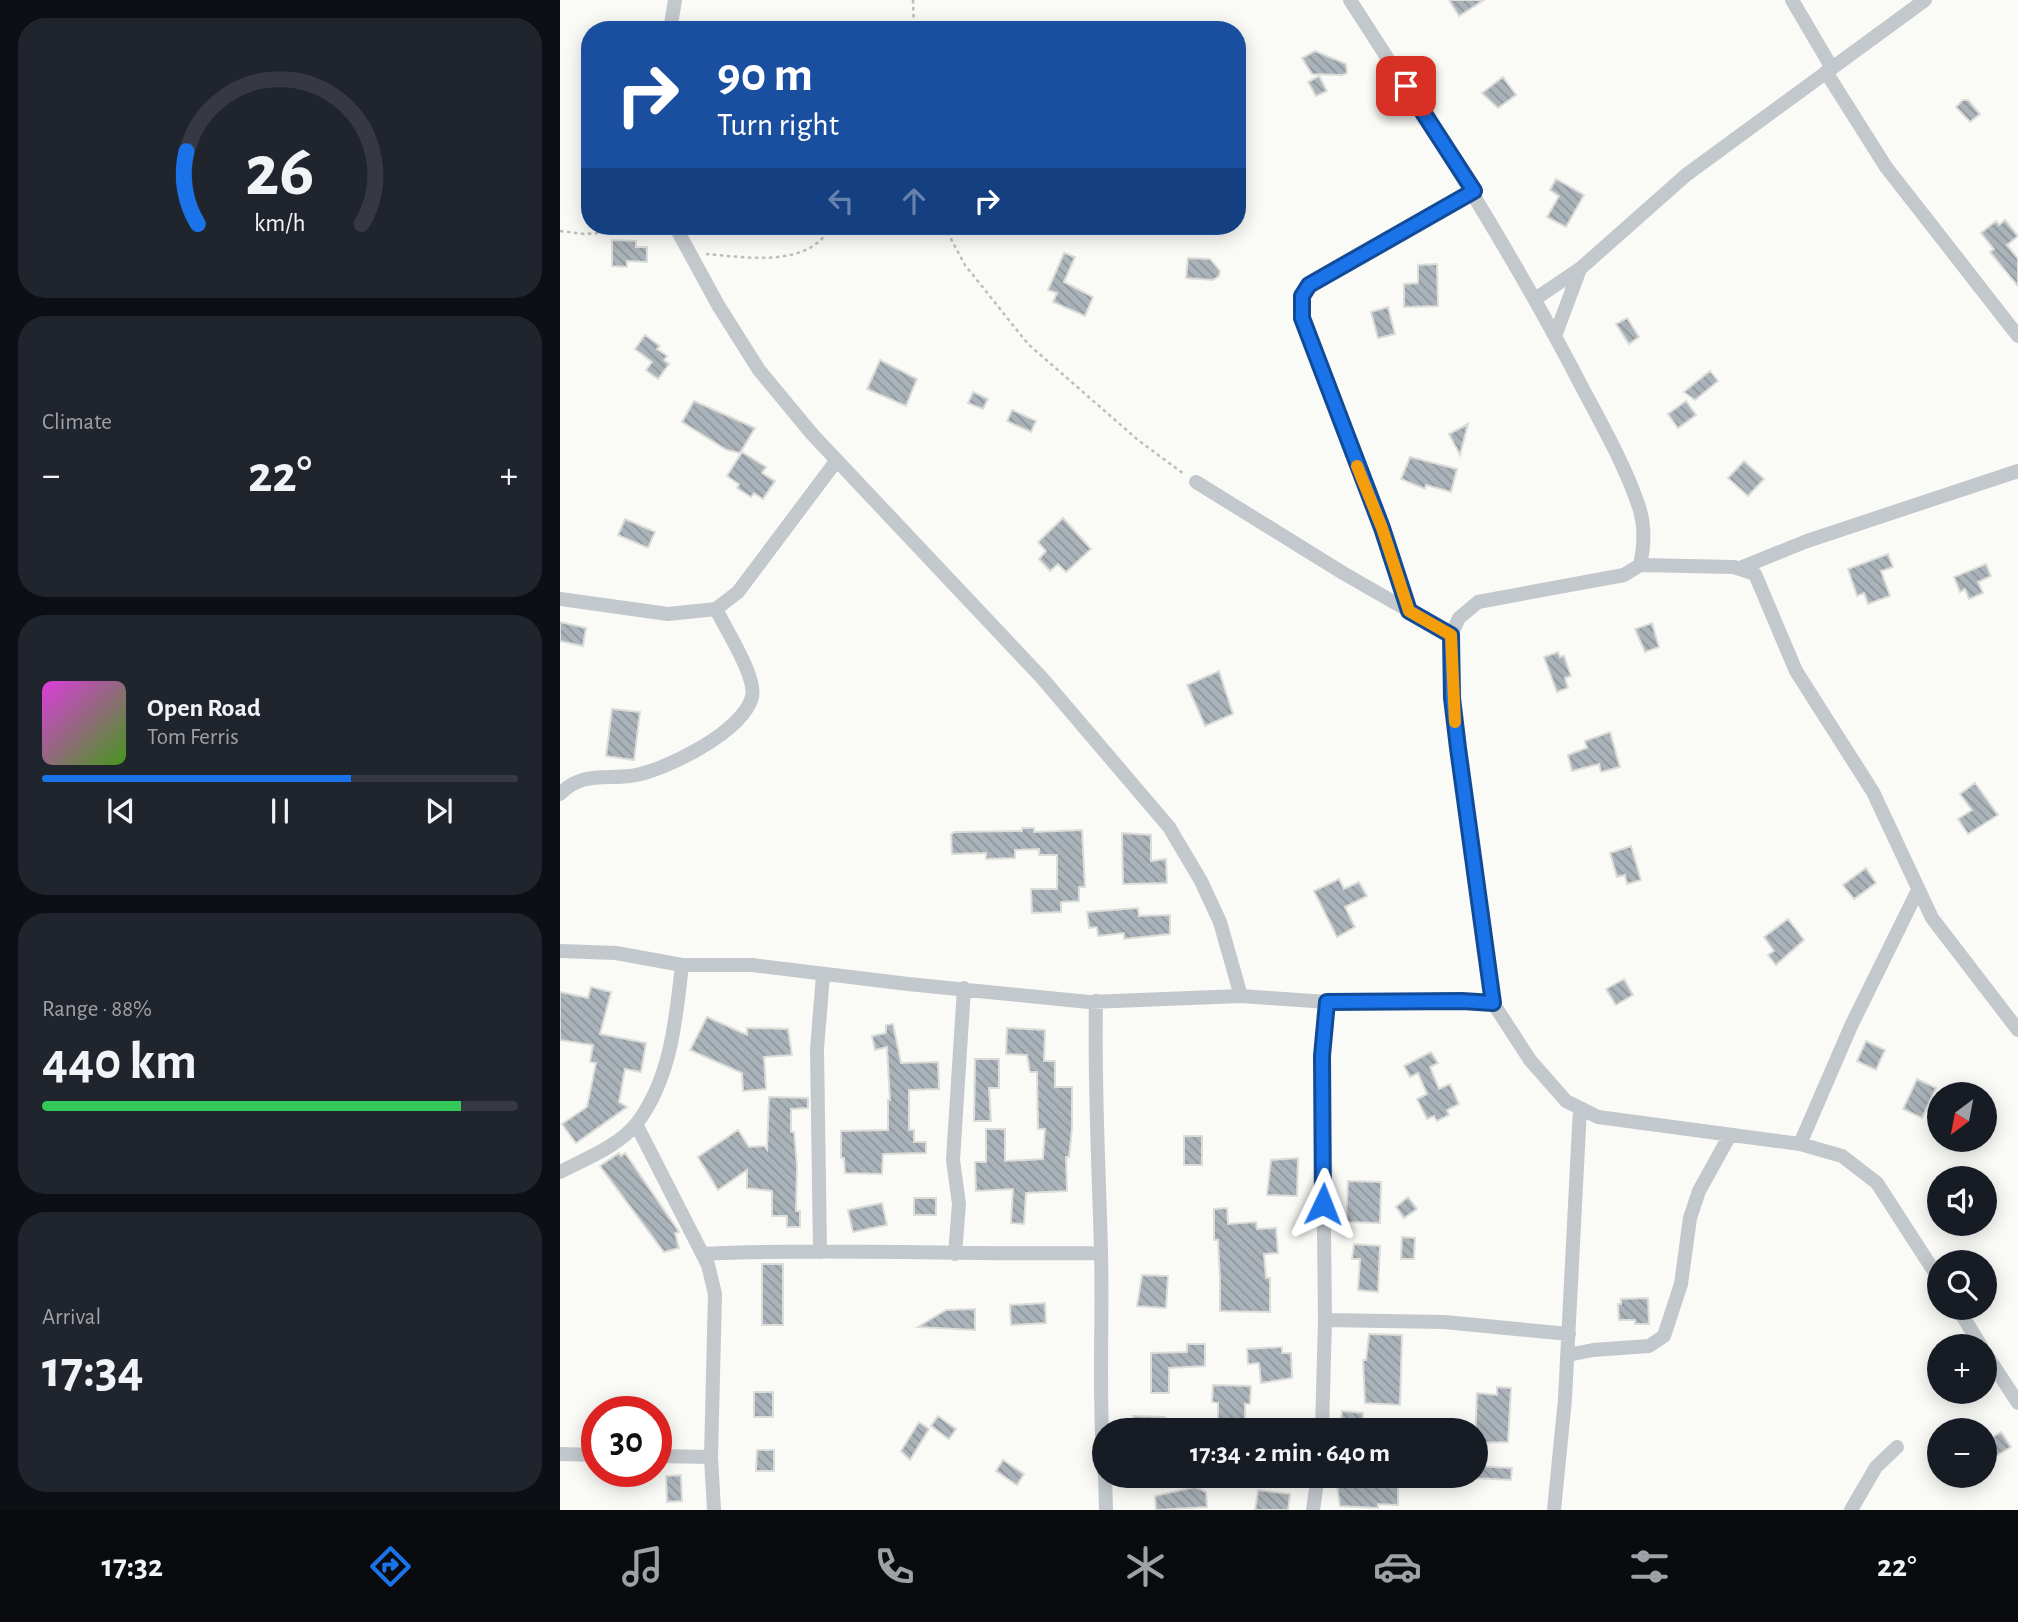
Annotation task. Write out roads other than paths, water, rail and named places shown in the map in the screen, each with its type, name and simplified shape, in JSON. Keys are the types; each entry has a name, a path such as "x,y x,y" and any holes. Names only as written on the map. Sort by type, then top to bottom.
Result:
{"street":[{"path":"672,21 675,0"},
{"path":"1350,0 1474,191 1601,425 1640,509 1644,548 1640,565"},
{"path":"1792,0 1886,167 2018,336"},
{"path":"1535,299 1581,268 1686,175 1925,0"},
{"path":"1409,611 1382,528 1314,356 1301,305 1309,285 1474,191"},
{"path":"680,235 759,370 837,460 1042,678 1170,827 1201,881 1220,922 1241,996"},
{"path":"1555,336 1581,268"},
{"path":"560,599 667,614 716,609 738,592 837,460"},
{"path":"1740,568 1807,541 2018,471"},
{"path":"1196,482 1451,635"},
{"path":"1927,1260 1877,1183 1864,1170 1842,1156 1800,1144 1598,1117 1566,1101 1530,1060 1493,1003 1452,698 1451,635 1459,618 1478,602 1624,575 1640,565 1748,570 1759,579 1796,671 1873,792 1933,918 2016,1025"},
{"path":"560,794 580,779 658,770 686,757 744,712 752,696 749,675 716,609"},
{"path":"1800,1144 1852,1026 1918,890"},
{"path":"560,951 616,953 682,965 752,965 823,975 1096,1001 1241,996 1327,1002 1493,1003"},
{"path":"560,1172 608,1147 636,1124 662,1076 676,1024 682,965"},
{"path":"820,1252 817,1049 823,975"},
{"path":"955,1254 959,1204 953,1160 954,1126 964,988"},
{"path":"1096,1001 1096,1169 1101,1253 1100,1418"},
{"path":"1322,1418 1325,1320 1322,1056 1327,1002"},
{"path":"1554,1510 1568,1355 1580,1108"},
{"path":"636,1124 703,1254 715,1294 711,1457 714,1510"},
{"path":"1568,1355 1593,1350 1649,1346 1664,1336 1681,1283 1690,1219 1699,1191 1730,1135"},
{"path":"703,1254 1101,1253"},
{"path":"1325,1320 1444,1322 1569,1334"},
{"path":"1997,1370 2018,1403"},
{"path":"1851,1510 1876,1467 1897,1447"},
{"path":"560,1454 581,1455"},
{"path":"672,1456 711,1457"},
{"path":"1105,1488 1106,1510"},
{"path":"1313,1510 1316,1488"}]}
